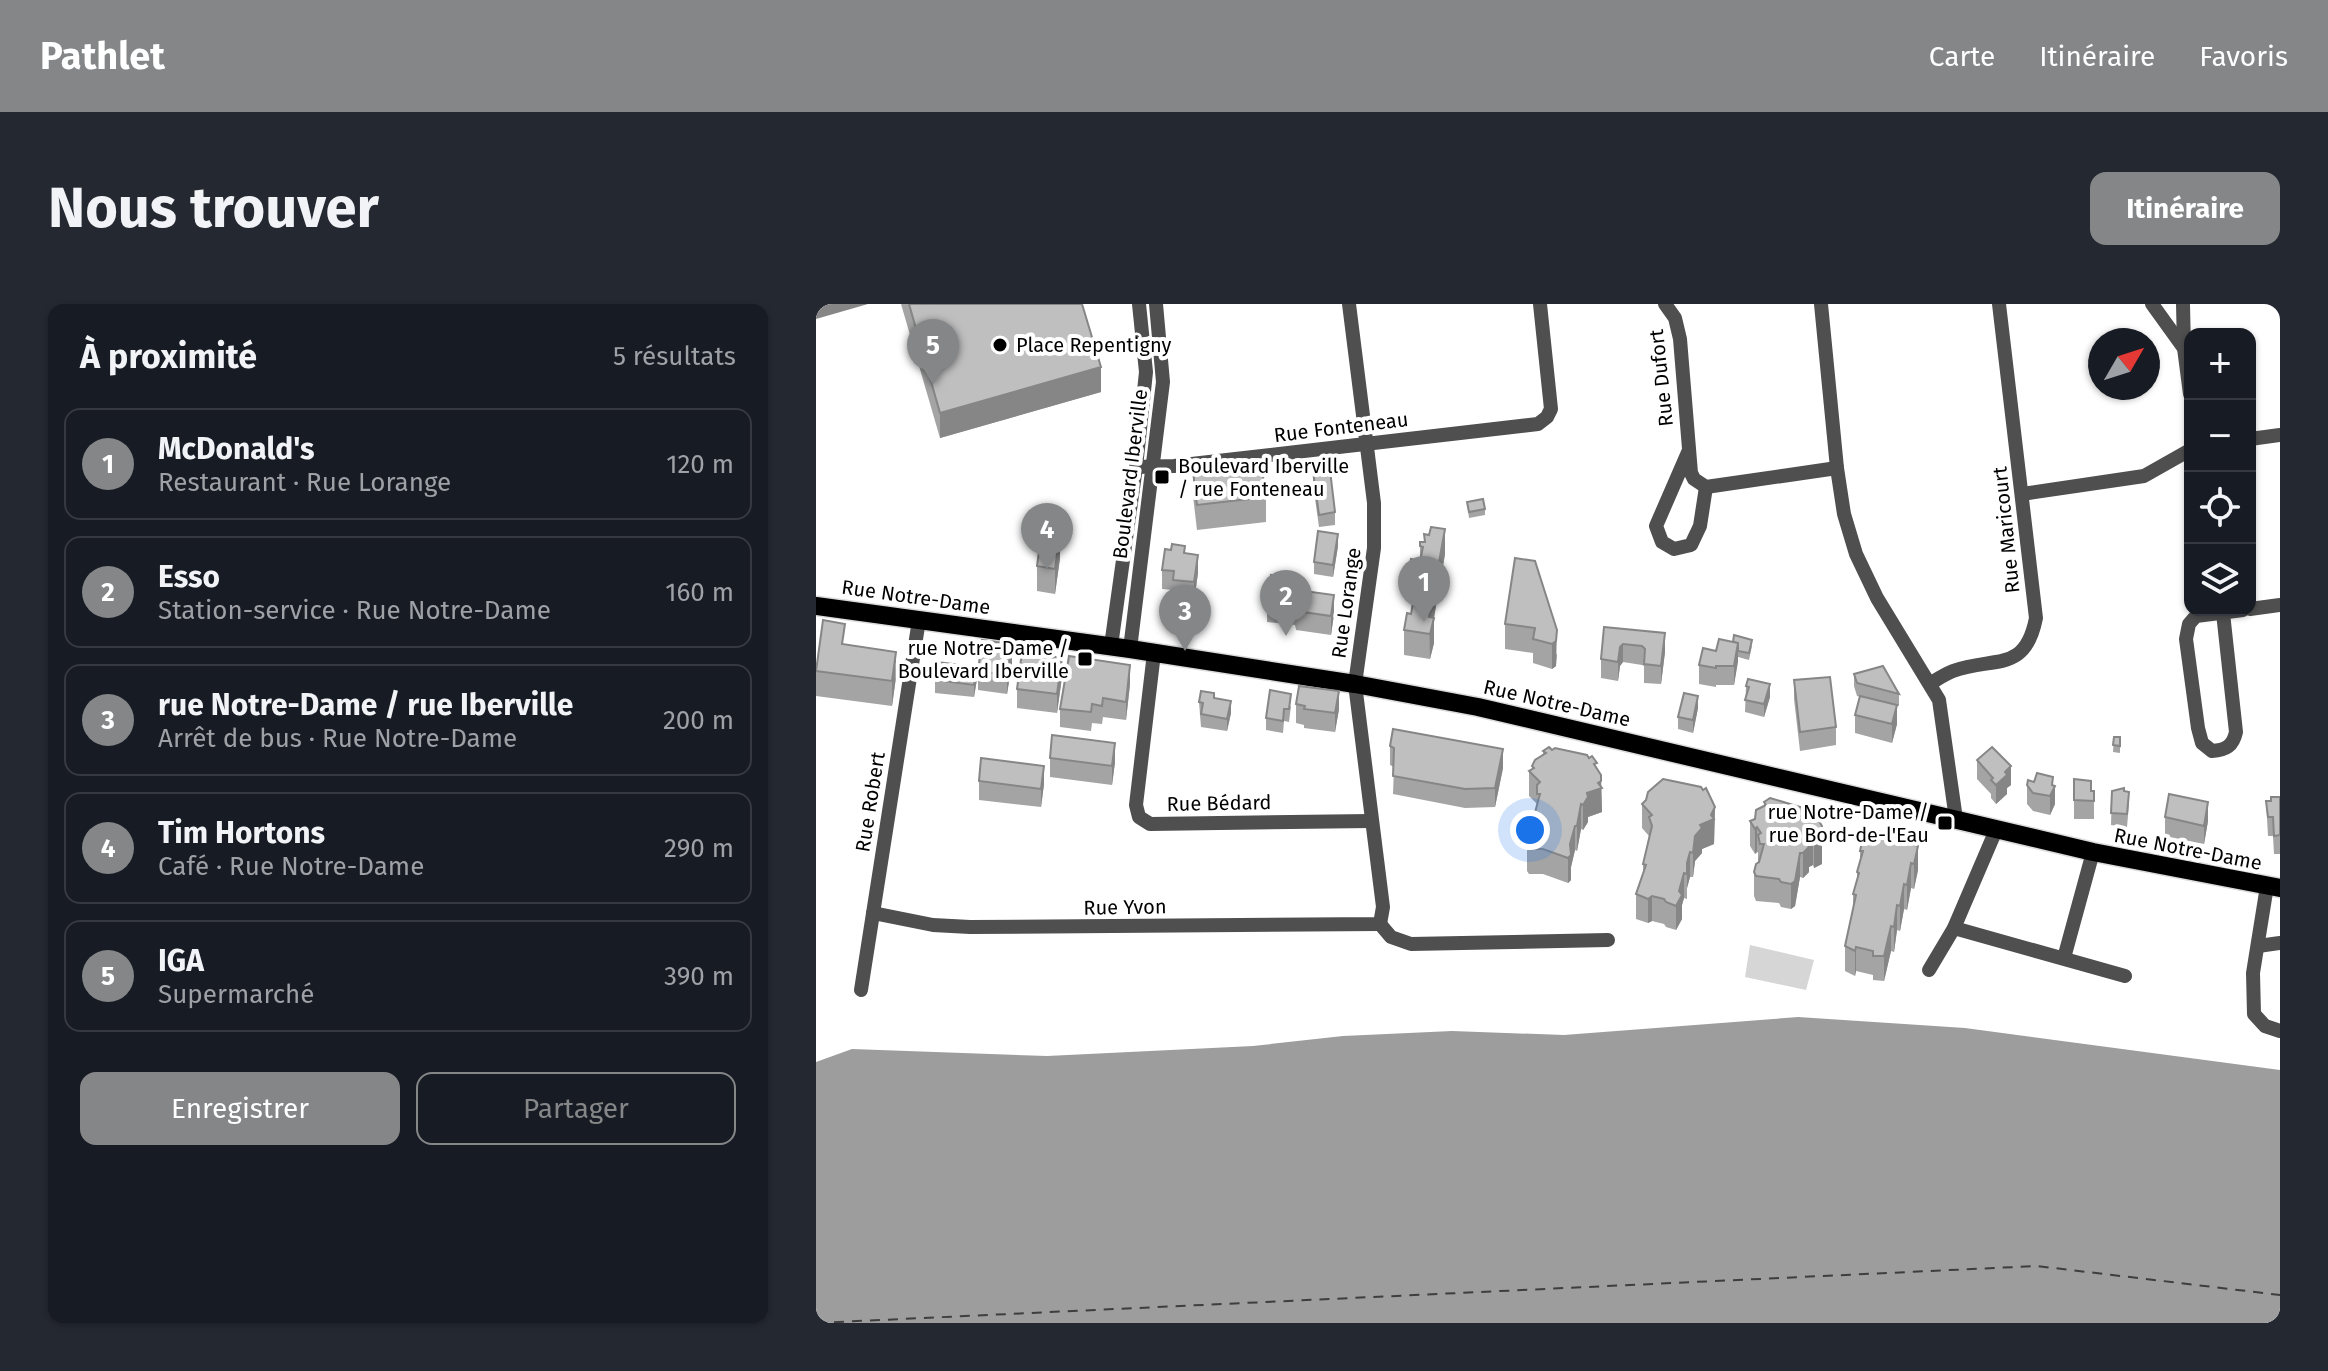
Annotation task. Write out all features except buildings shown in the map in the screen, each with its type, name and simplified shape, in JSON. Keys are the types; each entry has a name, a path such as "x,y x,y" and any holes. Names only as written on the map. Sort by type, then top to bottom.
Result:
{"main road":[{"name":"Rue Notre-Dame","path":"816,606 1121,647 1355,684 1534,719 2093,852 2273,887"}],"street":[{"name":"Boulevard Iberville","path":"1121,647 1146,372 1139,304"},
{"name":"Boulevard Iberville","path":"1121,647 1154,466 1163,371 1156,304"},
{"name":"Rue Lorange","path":"1349,304 1374,503 1374,548 1355,684 1383,907 1380,924"},
{"name":"Rue Fonteneau","path":"1136,467 1538,424 1551,409 1540,304"},
{"name":"Rue Dufort","path":"1665,304 1675,318 1680,339 1691,473 1706,487 1700,526 1691,545 1674,549 1662,542 1656,526 1689,450"},
{"path":"1821,304 1844,514 1856,554 1939,700 1956,819"},
{"name":"Rue Maricourt","path":"1931,683 1954,671 2009,661 2022,651 2032,636 2036,618 1999,304"},
{"path":"2152,304 2184,348"},
{"path":"2183,304 2184,348"},
{"path":"2256,438 2280,435"},
{"path":"2022,494 2144,476 2184,453"},
{"path":"1706,487 1837,468"},
{"path":"2256,608 2280,605"},
{"path":"2223,613 2236,732 2228,748 2212,751 2202,743 2198,728 2186,639 2189,624 2196,616 2223,613"},
{"name":"Rue Robert","path":"861,990 919,620"},
{"name":"Rue Bédard","path":"1154,653 1136,805 1139,817 1150,824 1371,821"},
{"path":"1929,970 1954,928 1996,830"},
{"path":"2064,958 2093,852"},
{"path":"2273,887 2253,973 2254,1014 2265,1026 2280,1031"},
{"name":"Rue Yvon","path":"873,913 933,925 970,927 1380,924"},
{"path":"1380,924 1391,937 1411,944 1608,940"},
{"path":"1954,928 2125,976"},
{"path":"2258,946 2280,943"}],"shaded area":[{"path":"1750,945 1814,960 1806,990 1745,977"},
{"path":"1798,1017 1965,1028 2280,1070 2280,1323 816,1323 816,1062 852,1049 1047,1056 1253,1046 1343,1036 1452,1031 1564,1035"}],"ferry route":[{"path":"816,1323 2037,1266 2280,1295"}],"place":[{"name":"Place Repentigny","path":"1000,345"},
{"name":"IGA","path":"933,385"},
{"name":"Boulevard Iberville / rue Fonteneau","path":"1162,477"},
{"name":"Tim Hortons","path":"1047,569"},
{"name":"McDonald's","path":"1424,622"},
{"name":"Esso","path":"1286,636"},
{"name":"rue Notre-Dame / rue Iberville","path":"1185,651"},
{"name":"rue Notre-Dame / Boulevard Iberville","path":"1085,659"},
{"name":"rue Notre-Dame / rue Bord-de-l'Eau","path":"1945,823"}]}
